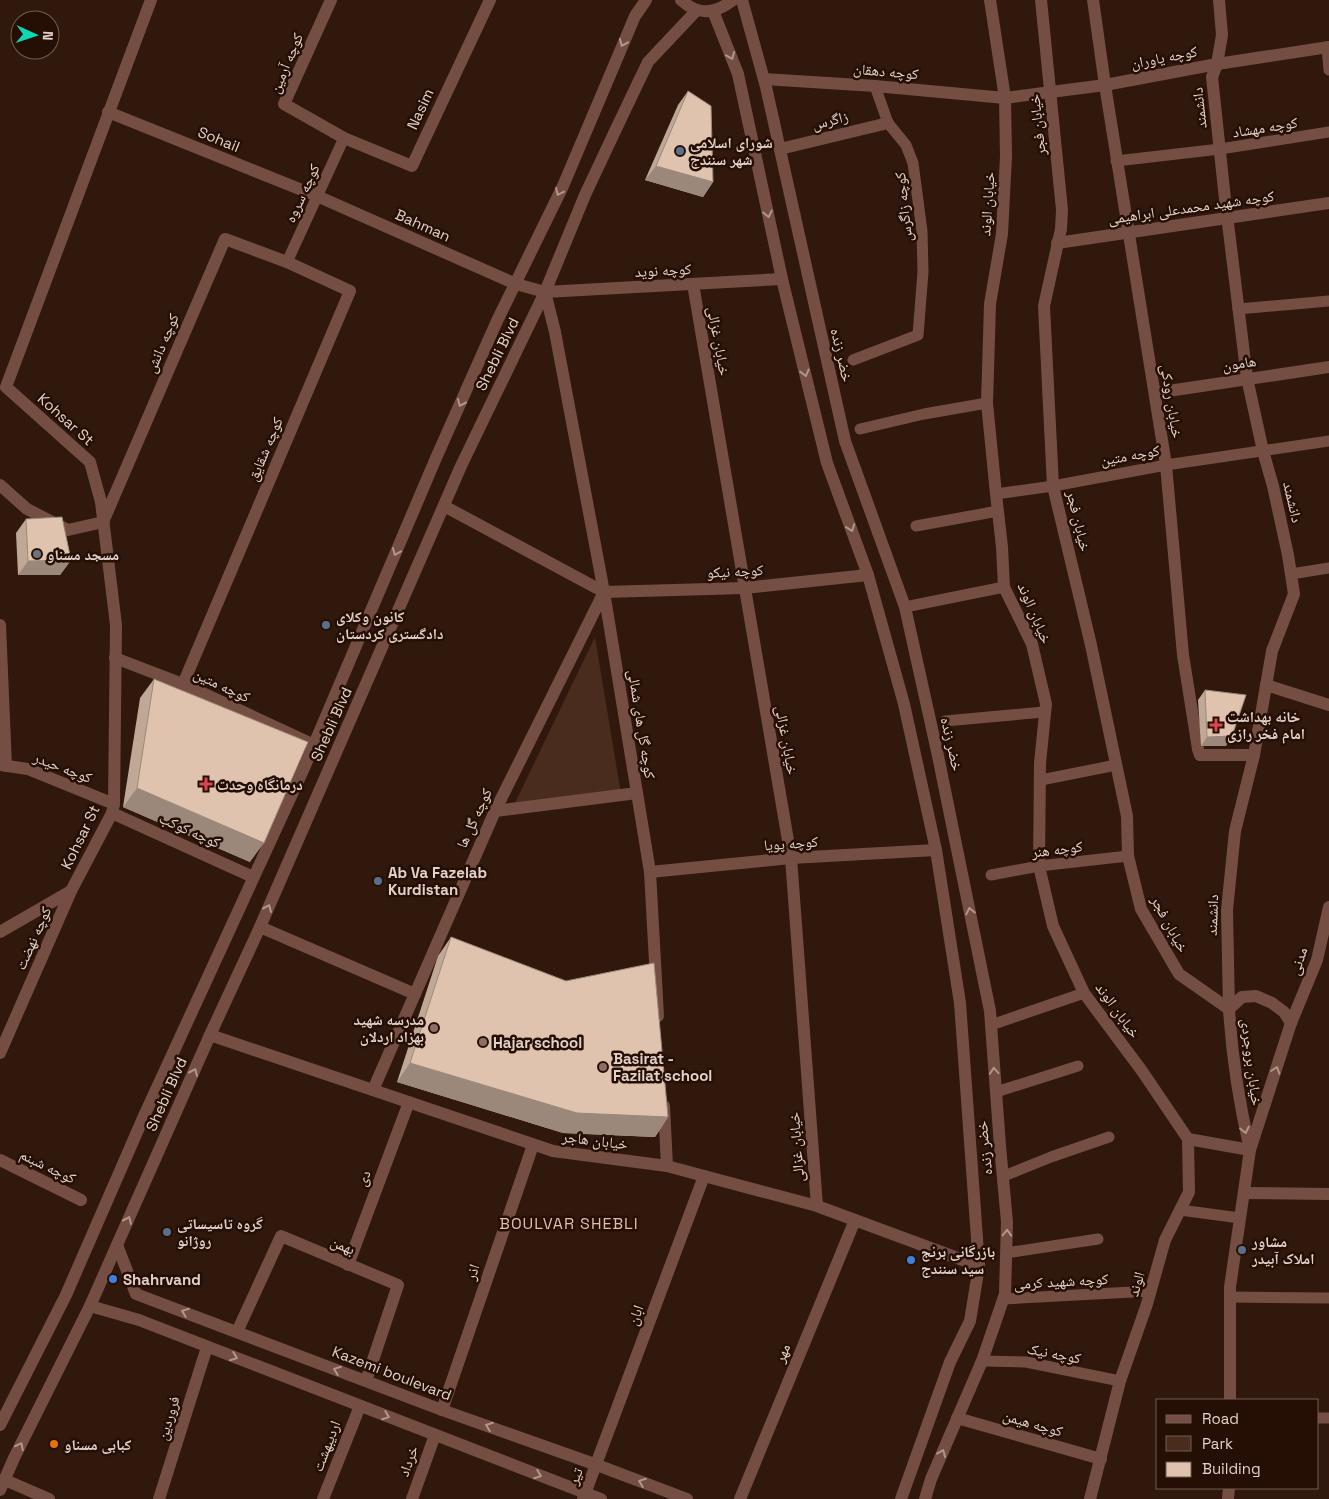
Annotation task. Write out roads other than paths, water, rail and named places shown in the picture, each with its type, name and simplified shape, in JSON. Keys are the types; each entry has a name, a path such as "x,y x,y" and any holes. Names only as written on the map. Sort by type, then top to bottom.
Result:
{"street":[{"name":"Kohsar St","path":"0,932 71,892 113,809 116,625 101,502 90,462 6,387 151,0"},
{"name":"کوچه آرمین","path":"331,0 284,104 344,138"},
{"name":"Nasim","path":"344,138 412,166 490,0"},
{"name":"Shebli Blvd","path":"0,1426 66,1295 144,1116 314,745 436,458 497,321 563,186 635,16 646,0"},
{"path":"681,0 697,10 712,11 724,7 733,0"},
{"name":"خضر زنده","path":"742,0 764,79 845,440 905,607 938,756 990,1011 1007,1222 1005,1294 982,1360 931,1479 925,1499"},
{"name":"خیابان الوند","path":"990,0 1005,98 1006,156 1002,234 990,304 988,403 1004,587 1032,644 1046,704 1040,763 1040,866 1053,926 1084,993 1142,1071 1188,1139"},
{"name":"خیابان فجر","path":"1041,0 1062,210 1061,229 1044,306 1054,486 1091,645 1127,816 1128,856 1141,909 1179,974 1229,1008"},
{"name":"خیابان رودکی","path":"1093,0 1104,85 1166,465 1184,655 1200,755 1254,755"},
{"name":"دانشمند","path":"1220,0 1222,34 1217,64 1212,77 1238,309 1247,378 1263,451 1275,494 1294,594 1272,652 1254,755 1236,831 1227,910 1229,1008"},
{"name":"Shebli Blvd","path":"3,1485 14,1458 90,1306 260,927 461,466 545,292 585,195 648,62 697,10"},
{"name":"خضر زنده","path":"712,11 738,74 782,279 827,463 868,575 904,704 936,850 960,1003 979,1266 970,1321 950,1362 901,1499"},
{"name":"کوچه یاوران","path":"1005,98 1104,85 1217,64 1328,47"},
{"name":"کوچه دهقان","path":"764,79 875,86 1005,98"},
{"name":"Sohail","path":"108,112 317,196"},
{"name":"زاگرس","path":"780,149 888,123"},
{"name":"Bahman","path":"317,196 516,284 545,292"},
{"name":"کوچه شهید محمدعلی ابراهیمی","path":"1057,243 1329,203"},
{"name":"کوچه دانش","path":"103,522 225,239 287,262"},
{"name":"کوچه شقایق","path":"183,684 350,290 287,262"},
{"name":"کوچه نوید","path":"545,292 782,279"},
{"name":"خیابان غزالی","path":"693,284 791,858 816,1206"},
{"name":"کوچه گل های شمالی","path":"545,292 555,332 604,592 650,872 650,968 659,1027"},
{"name":"هامون","path":"1155,393 1329,367"},
{"path":"0,485 27,509 68,530 103,522"},
{"path":"444,506 604,592"},
{"name":"کوچه نیکو","path":"604,592 744,588 868,575"},
{"name":"کوچه گل ها","path":"373,1090 415,994 439,949 494,811 604,592"},
{"path":"0,626 3,765"},
{"name":"کوچه متین","path":"116,658 183,684 314,745"},
{"path":"1266,685 1329,705"},
{"name":"کوچه حیدر","path":"3,765 28,769 113,809"},
{"path":"494,811 637,794"},
{"name":"کوچه کوکب","path":"113,809 253,877"},
{"name":"کوچه پویا","path":"650,872 791,858 936,850"},
{"name":"کوچه نهضت","path":"0,1053 71,892"},
{"name":"مدنی","path":"1291,1023 1317,960 1329,907"},
{"path":"260,927 415,994"},
{"name":"خیابان بروجردی","path":"1230,1399 1230,1287 1250,1150 1291,1023 1284,1012 1272,1003 1256,996 1242,997 1229,1008 1232,1056 1241,1112 1250,1150"},
{"name":"خیابان هاجر","path":"210,1035 553,1152 667,1166 816,1206 979,1266"},
{"path":"663,1096 667,1166"},
{"name":"دی","path":"348,1265 409,1102"},
{"path":"1188,1139 1250,1150"},
{"name":"الوند","path":"1090,1499 1120,1381 1151,1291 1165,1240 1189,1192 1188,1139"},
{"name":"اذر","path":"442,1410 533,1145"},
{"name":"کوچه شبنم","path":"0,1160 81,1200"},
{"name":"ابان","path":"597,1465 704,1176"},
{"path":"1244,1192 1329,1194"},
{"name":"مهر","path":"740,1499 855,1220"},
{"name":"بهمن","path":"237,1332 281,1236 398,1285 366,1381"},
{"name":"Kazemi boulevard","path":"117,1245 136,1294 442,1410 687,1499"},
{"path":"90,1306 139,1320 435,1435 584,1496 601,1499"},
{"name":"فروردین","path":"159,1499 207,1347"},
{"name":"اردیبهشت","path":"323,1499 360,1406"},
{"name":"کوچه هیمن","path":"957,1418 1101,1459"},
{"name":"خرداد","path":"412,1499 435,1435"},
{"name":"تیر","path":"584,1496 597,1465"},
{"path":"3,1485 49,1499"}],"lane":[{"path":"1328,47 1329,70"},
{"name":"کوچه زاگرس","path":"853,360 918,335 923,272 922,231 913,163 906,145 888,123 875,86"},
{"name":"کوچه مهشاد","path":"1116,161 1220,150 1329,132"},
{"name":"کوچه سروه","path":"287,262 344,138"},
{"path":"1238,309 1329,301"},
{"path":"860,429 924,414 988,403"},
{"name":"کوچه متین","path":"996,494 1054,486 1166,465 1329,441"},
{"path":"916,526 998,511"},
{"path":"1291,574 1329,568"},
{"path":"905,607 1004,587"},
{"path":"944,721 1044,712"},
{"path":"1041,780 1116,765"},
{"name":"کوچه هنر","path":"991,875 1040,866 1128,856"},
{"path":"991,1025 1084,993"},
{"path":"996,1092 1078,1066"},
{"path":"1004,1176 1109,1136"},
{"path":"1180,1210 1240,1218"},
{"path":"1006,1253 1098,1239"},
{"name":"کوچه شهید کرمی","path":"1003,1299 1151,1291"},
{"path":"1230,1297 1329,1298"},
{"name":"کوچه نیک","path":"982,1360 1026,1362 1120,1381"}],"place":[{"name":"شورای اسلامی شهر سنندج","path":"680,151"},
{"name":"مسجد مسناو","path":"37,554"},
{"name":"کانون وکلای دادگستری کردستان","path":"326,625"},
{"name":"خانه بهداشت امام فخر رازی","path":"1216,725"},
{"name":"درمانگاه وحدت","path":"206,784"},
{"name":"Ab Va Fazelab Kurdistan","path":"378,881"},
{"name":"مدرسه شهید بهزاد اردلان","path":"434,1028"},
{"name":"Hajar school","path":"483,1042"},
{"name":"Basirat - Fazilat school","path":"603,1067"},
{"name":"گروه تاسیساتی روژانو","path":"167,1232"},
{"name":"مشاور املاک آبیدر","path":"1242,1250"},
{"name":"بازرگانی برنج سید سنندج","path":"911,1260"},
{"name":"Shahrvand","path":"113,1279"},
{"name":"کبابی مسناو","path":"54,1444"}],"district":[{"name":"BOULVAR SHEBLI","path":"569,1223"}]}
